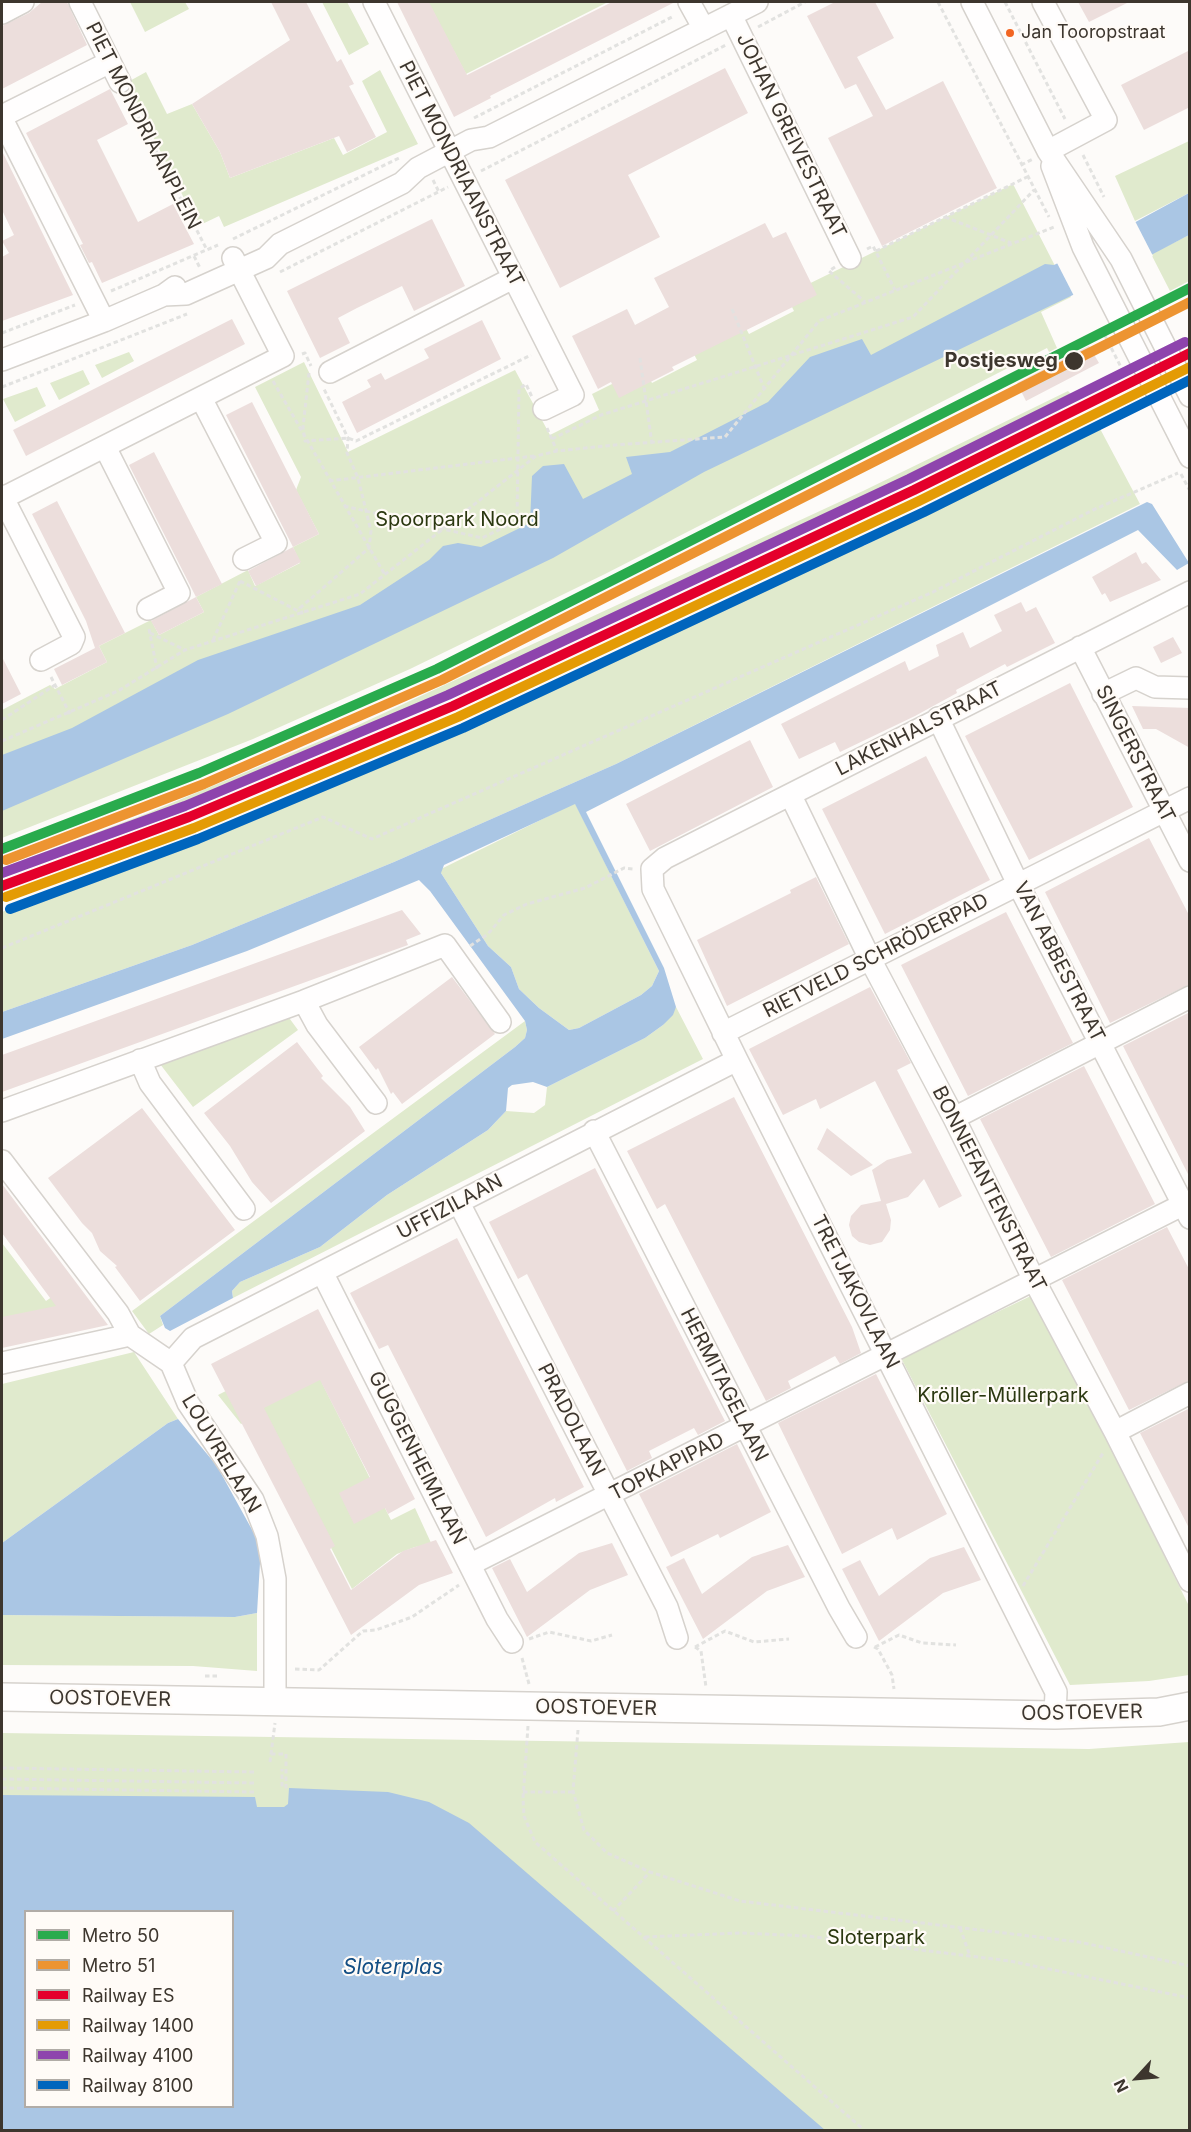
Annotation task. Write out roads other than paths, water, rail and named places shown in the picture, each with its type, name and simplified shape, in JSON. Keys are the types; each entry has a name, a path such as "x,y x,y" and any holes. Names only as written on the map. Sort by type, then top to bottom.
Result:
{"main road":[{"name":"OOSTOEVER","path":"2,1697 275,1714 1054,1715 1159,1712 1190,1706"}],"street":[{"path":"2,13 23,2"},
{"name":"PIET MONDRIAANPLEIN","path":"80,2 120,82"},
{"name":"PIET MONDRIAANSTRAAT","path":"374,2 573,395 540,406"},
{"path":"689,2 704,29"},
{"path":"2,360 164,296 181,282 233,256 261,245 280,244 402,183 423,180 456,165 477,152 489,137 757,2"},
{"path":"972,2 1048,151 1107,235 1190,396"},
{"path":"1043,2 1106,120 1048,151"},
{"name":"JOHAN GREIVESTRAAT","path":"731,15 850,258"},
{"path":"104,321 2,117 110,62"},
{"path":"1048,151 1057,184 1083,247 1105,288 1185,465"},
{"path":"41,660 71,644 74,637 9,527 2,497 274,361 233,256"},
{"path":"320,372 513,278"},
{"path":"201,398 276,543 244,559"},
{"path":"105,447 179,593 148,609"},
{"name":"LAKENHALSTRAAT","path":"652,869 665,858 1190,592"},
{"name":"SINGERSTRAAT","path":"1080,647 1190,861"},
{"path":"1103,694 1136,678 1155,687 1190,688"},
{"name":"VAN ABBESTRAAT","path":"938,718 1018,884 1187,1207"},
{"name":"BONNEFANTENSTRAAT","path":"791,796 870,958 1190,1581"},
{"name":"RIETVELD SCHRÖDERPAD","path":"723,1033 1190,798"},
{"name":"TRETJAKOVLAAN","path":"652,869 653,889 736,1060 1056,1692 1054,1715"},
{"path":"2,1111 304,1001 445,945 500,1022"},
{"path":"954,1118 1190,997"},
{"path":"304,1001 317,1025 376,1103"},
{"path":"140,1060 150,1083 244,1209"},
{"name":"UFFIZILAAN","path":"171,1363 193,1338 323,1274 594,1131 736,1060"},
{"name":"HERMITAGELAAN","path":"594,1131 746,1427 866,1642"},
{"path":"4,1171 118,1313 130,1335 171,1363"},
{"name":"PRADOLAAN","path":"459,1203 686,1642"},
{"name":"TOPKAPIPAD","path":"473,1568 886,1354 1187,1207"},
{"name":"GUGGENHEIMLAAN","path":"323,1274 497,1619 512,1642"},
{"path":"2,1363 130,1335"},
{"name":"LOUVRELAAN","path":"171,1363 188,1403 253,1500 267,1536 275,1579 275,1714"},
{"path":"1115,1432 1190,1393"}],"water":[{"path":"1189,193 1189,235 1100,282 704,472 553,558 228,714 2,811 2,755 72,728 198,660 360,605 429,560 443,546 458,543 481,547 530,523 532,476 543,466 564,464 583,499 632,474 626,457 670,452 768,402 810,357 862,339 871,355 1045,264 1054,265 1084,250"},
{"path":"1147,502 1152,504 1189,563 1177,570 1138,530 586,812 664,968 676,1007 673,1015 645,1038 547,1087 533,1082 512,1085 508,1088 506,1111 488,1130 387,1195 320,1247 240,1282 232,1291 233,1298 170,1331 165,1328 160,1316 515,1047 525,1038 527,1030 525,1021 430,891 419,880 247,951 2,1039 2,1012 192,945 394,862 616,764","holes":["575,804 659,971 652,986 641,995 579,1028 569,1030 539,1008 519,989 511,967 488,946 441,873 444,865"]},
{"path":"178,1419 217,1466 261,1546 257,1613 235,1617 2,1615 2,1543 168,1423"},
{"name":"Sloterplas","path":"289,1788 388,1792 429,1802 469,1823 825,2130 2,2130 2,1795 255,1797 257,1807 284,1807 288,1804"}],"metro line":[{"name":"50","path":"2,849 199,773 437,669 1190,288"},
{"name":"51","path":"6,860 204,784 442,680 1190,302"}],"rail line":[{"name":"4100","path":"2,873 185,806 448,695 909,479 1185,342"},
{"name":"ES","path":"2,886 189,817 453,706 914,490 1190,353"},
{"name":"1400","path":"6,897 194,828 458,717 919,501 1190,367"},
{"name":"8100","path":"10,909 198,839 463,728 924,512 1190,380"}],"place":[{"name":"Jan Tooropstraat","path":"1010,33"},
{"name":"Postjesweg","path":"1074,361"}],"park label":[{"name":"Spoorpark Noord","path":"457,520"},
{"name":"Kröller-Müllerpark","path":"1003,1396"},
{"name":"Sloterpark","path":"876,1938"}]}
